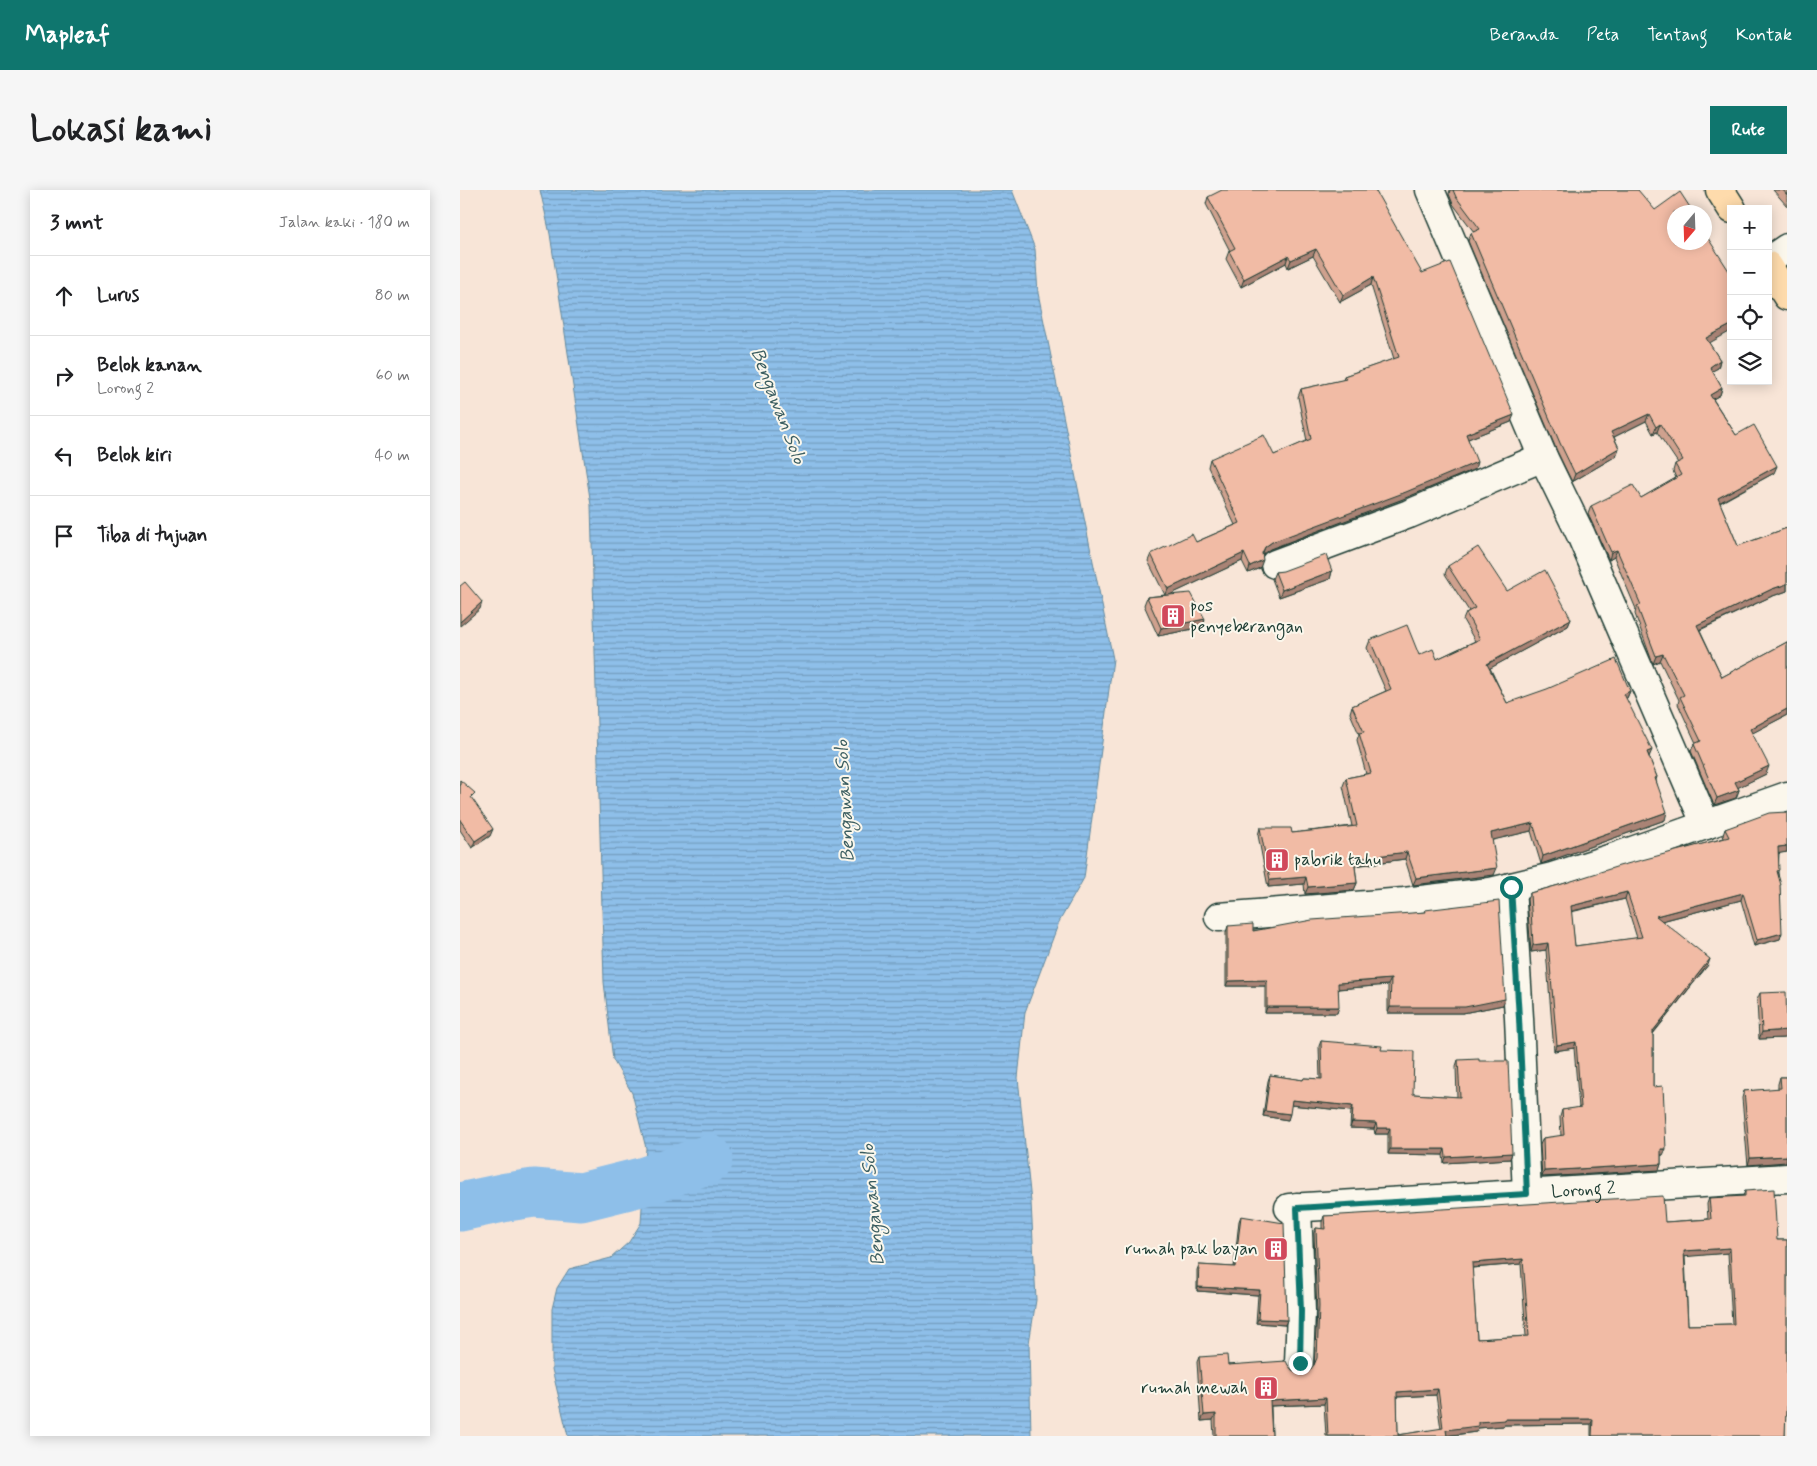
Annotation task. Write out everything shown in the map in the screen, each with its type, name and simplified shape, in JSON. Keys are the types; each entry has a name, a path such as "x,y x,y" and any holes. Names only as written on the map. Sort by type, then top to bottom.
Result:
{"main road":[{"path":"1720,190 1729,205"},
{"path":"1772,272 1787,296"}],"street":[{"path":"1430,190 1543,457 1581,536 1706,826"},
{"path":"1772,258 1787,248"},
{"path":"1275,564 1409,514 1543,457"},
{"path":"1219,917 1404,902 1490,892 1609,859 1787,796"},
{"path":"1511,887 1527,1194"},
{"name":"Lorong 2","path":"1300,1363 1301,1311 1293,1208 1787,1178"}],"water":[{"name":"Bengawan Solo","path":"540,190 1012,190 1035,249 1038,293 1113,659 1084,878 1059,922 1025,1012 1018,1078 1031,1202 1036,1300 1029,1343 1031,1436 568,1436 552,1369 552,1309 557,1288 569,1269 611,1258 629,1242 641,1223 646,1148 632,1093 613,1060 604,982 591,505 550,234"}],"building":[{"path":"1222,190 1375,190 1422,273 1450,262 1514,415 1466,434 1477,462 1406,492 1272,542 1265,547 1262,553 1263,560 1250,566 1244,553 1168,589 1151,554 1192,534 1196,542 1240,523 1210,459 1264,435 1274,455 1311,439 1301,389 1346,379 1344,376 1399,357 1373,277 1343,295 1316,249 1291,260 1288,256 1244,279 1229,251 1235,248 1208,197"},
{"path":"1453,190 1638,190 1655,210 1680,192 1688,205 1667,205 1667,250 1712,250 1712,244 1727,268 1727,327 1706,338 1720,360 1710,367 1722,388 1710,395 1736,435 1754,425 1777,466 1718,498 1738,546 1787,528 1787,584 1772,589 1697,625 1722,677 1787,642 1787,709 1750,729 1769,766 1735,782 1739,790 1717,798 1694,744 1701,741 1680,697 1684,695 1663,654 1656,656 1637,606 1641,605 1617,550 1611,552 1591,506 1633,485 1641,498 1681,475 1675,464 1683,460 1660,424 1656,427 1649,414 1611,432 1619,448 1575,474 1471,233 1480,229 1456,197"},
{"path":"1478,547 1507,591 1545,570 1571,619 1487,664 1507,703 1547,689 1616,659 1630,691 1624,694 1652,750 1647,752 1657,777 1655,778 1667,812 1543,856 1533,823 1491,833 1497,868 1416,878 1407,852 1354,859 1357,883 1308,887 1306,877 1270,880 1260,828 1291,828 1292,833 1357,826 1346,778 1371,773 1359,733 1364,732 1352,706 1391,689 1370,640 1407,625 1419,655 1433,649 1437,659 1480,639 1466,613 1475,608 1448,566"},
{"path":"1326,555 1332,571 1282,590 1275,572 1283,571"},
{"path":"465,582 482,602 460,622 460,586"},
{"name":"pos penyeberangan","path":"1191,593 1205,619 1161,628 1147,597"},
{"path":"460,780 475,793 471,797 493,829 475,841 460,820"},
{"path":"1787,812 1787,846 1778,847 1779,870 1777,871 1781,885 1782,933 1757,940 1743,893 1656,916 1710,959 1653,1031 1653,1087 1663,1086 1666,1149 1661,1149 1661,1164 1544,1171 1543,1138 1564,1135 1562,1110 1581,1107 1576,1042 1557,1045 1548,943 1533,945 1530,893 1619,866 1729,837 1725,829 1769,813","holes":["1627,892 1642,937 1575,946 1571,906"]},
{"path":"1499,901 1505,999 1465,1007 1390,1007 1391,979 1338,983 1339,1007 1267,1007 1267,980 1228,981 1228,926 1253,924 1253,931 1312,920 1426,912 1425,910"},
{"path":"1786,992 1787,1030 1762,1032 1760,993"},
{"path":"1321,1041 1382,1046 1381,1050 1414,1051 1413,1094 1460,1097 1458,1060 1508,1061 1512,1153 1446,1157 1445,1149 1390,1149 1390,1128 1377,1128 1376,1123 1352,1122 1353,1106 1292,1100 1290,1114 1265,1111 1270,1075 1303,1080 1304,1078 1322,1079"},
{"path":"1780,1077 1787,1077 1787,1156 1750,1158 1744,1091 1781,1088"},
{"path":"1774,1189 1777,1240 1787,1240 1787,1411 1785,1436 1592,1436 1593,1419 1505,1419 1478,1422 1478,1426 1446,1430 1447,1436 1328,1436 1326,1398 1270,1401 1272,1436 1216,1436 1216,1414 1204,1415 1199,1357 1227,1355 1228,1365 1286,1361 1292,1370 1300,1373 1309,1371 1314,1365 1317,1358 1319,1306 1316,1228 1325,1229 1324,1216 1663,1196 1665,1222 1711,1219 1709,1198 1745,1196 1745,1191","holes":["1730,1248 1734,1324 1688,1325 1684,1251","1523,1259 1529,1336 1477,1339 1472,1263","1438,1389 1443,1428 1398,1435 1397,1392"]},
{"path":"1241,1216 1284,1223 1287,1320 1258,1319 1260,1290 1198,1287 1199,1265 1235,1267"}],"waterway":[{"path":"460,1207 534,1193 581,1197 645,1181 709,1159"}],"place":[{"name":"pos penyeberangan","path":"1173,616"},
{"name":"pabrik tahu","path":"1277,860"},
{"name":"rumah pak bayan","path":"1276,1249"},
{"name":"rumah mewah","path":"1266,1388"}],"route":[{"path":"1300,1363 1301,1311 1297,1208 1527,1194 1511,887"}]}
